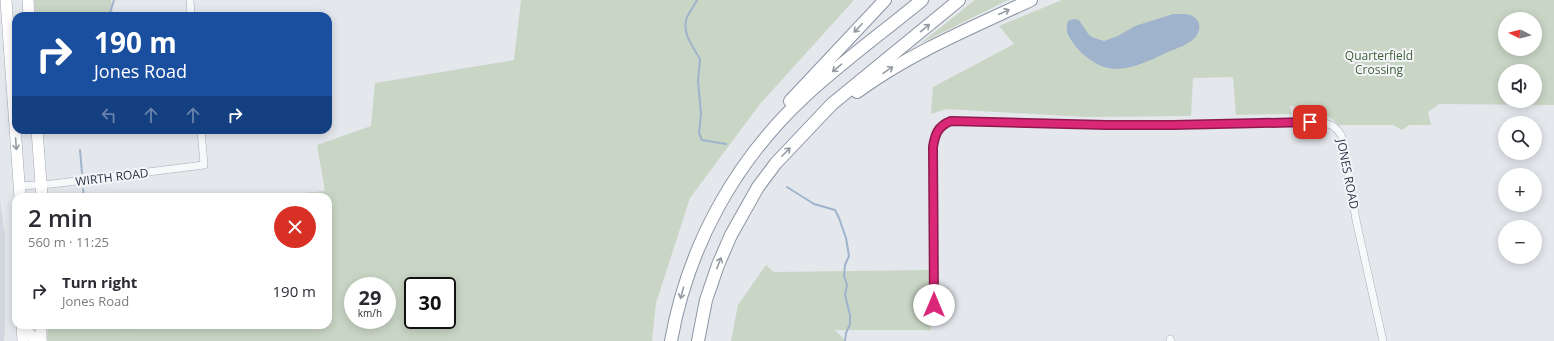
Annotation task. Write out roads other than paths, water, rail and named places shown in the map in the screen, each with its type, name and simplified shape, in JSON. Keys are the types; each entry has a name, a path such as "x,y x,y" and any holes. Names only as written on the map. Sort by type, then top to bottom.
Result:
{"highway":[{"path":"671,341 675,320 694,256 723,196 749,150 774,117 884,0"},
{"path":"723,196 754,152 780,122 805,97 838,68 922,0"},
{"path":"698,341 706,300 718,265 730,236 758,186 776,163 832,104 853,85 959,0"},
{"path":"811,127 858,91 918,52 1031,0"}],"main road":[{"path":"6,0 12,82"},
{"path":"28,0 29,12"},
{"path":"16,134 20,192"},
{"path":"37,134 42,193"},
{"path":"22,329 23,341"},
{"path":"27,329 32,338 41,341 41,329"}],"street":[{"path":"190,0 191,12"},
{"name":"JONES ROAD","path":"934,305 933,147 937,131 945,123 951,121 1164,126 1322,122 1332,124 1338,129 1342,137 1356,220 1383,341"},
{"name":"WIRTH ROAD","path":"20,192 41,185 204,165 201,134"}],"water":[{"path":"1173,14 1188,14 1195,17 1199,25 1198,34 1188,43 1180,47 1128,68 1108,68 1098,65 1079,51 1067,32 1068,21 1074,19 1079,20 1089,35 1104,41 1118,36 1135,26"}],"waterway":[{"path":"110,12 114,0"},
{"path":"697,0 687,17 686,28 691,44 700,59 698,81 701,114 699,133 702,140 726,144"},
{"path":"80,150 82,173"},
{"path":"787,187 814,204 835,210 839,218 846,238 849,256 845,265 844,276 847,285 845,295 850,315 850,324 846,333 845,341"},
{"path":"83,189 84,193"}],"park label":[{"name":"Quarterfield Crossing","path":"1379,62"}]}
